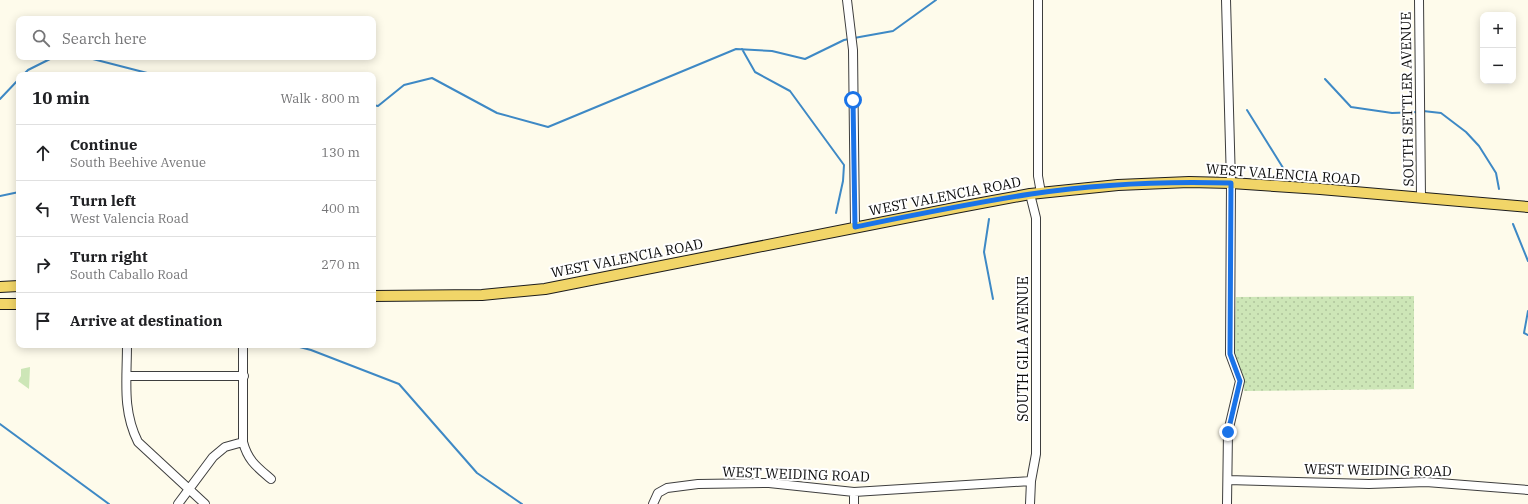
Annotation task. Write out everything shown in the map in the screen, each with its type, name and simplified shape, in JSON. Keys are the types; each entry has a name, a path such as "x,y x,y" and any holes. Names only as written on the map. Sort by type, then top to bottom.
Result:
{"main road":[{"name":"WEST VALENCIA ROAD","path":"376,296 482,295 545,289 855,227 1035,194 1131,184 1189,182 1231,183 1421,197 1528,207"},
{"path":"0,287 16,286"},
{"path":"0,304 16,304"}],"street":[{"path":"847,0 853,50 855,227"},
{"name":"SOUTH GILA AVENUE","path":"1030,504 1031,481 1036,454 1035,194 1038,176 1038,0"},
{"path":"1226,0 1231,183 1230,354 1240,381 1228,432 1227,504"},
{"name":"SOUTH SETTLER AVENUE","path":"1419,0 1421,197"},
{"path":"127,348 128,414 138,442 205,504"},
{"path":"243,348 243,442 246,454 253,464 271,480"},
{"path":"127,376 244,376"},
{"path":"178,504 213,457 226,447 243,442"},
{"name":"WEST WEIDING ROAD","path":"1228,480 1369,484 1426,482 1528,490"},
{"name":"WEST WEIDING ROAD","path":"653,504 658,493 667,488 678,486 759,483 854,492 1031,481"},
{"path":"854,492 854,504"}],"green space":[{"path":"1414,296 1414,389 1244,391 1244,382 1234,354 1236,297"},
{"path":"30,367 29,389 18,381 21,376 21,369"}],"waterway":[{"path":"854,38 893,31 936,0"},
{"path":"376,106 378,106 404,85 432,78 497,113 548,127 736,49 772,51 805,59 849,39"},
{"path":"742,49 755,72 790,91 844,165 843,181 836,213"},
{"path":"26,72 48,60"},
{"path":"97,60 143,72"},
{"path":"1325,79 1351,107 1392,113 1419,112"},
{"path":"0,99 16,82"},
{"path":"1247,110 1285,171"},
{"path":"1423,111 1441,113 1466,132 1479,146 1496,173 1499,189"},
{"path":"0,196 16,193"},
{"path":"989,219 984,252 993,299"},
{"path":"1513,224 1528,261"},
{"path":"1528,311 1524,333 1528,335"},
{"path":"303,348 399,384 477,473 522,504"},
{"path":"0,424 109,504"}],"route":[{"path":"853,100 855,227 1030,194 1081,188 1150,183 1231,183 1230,354 1240,381 1228,432"}]}
